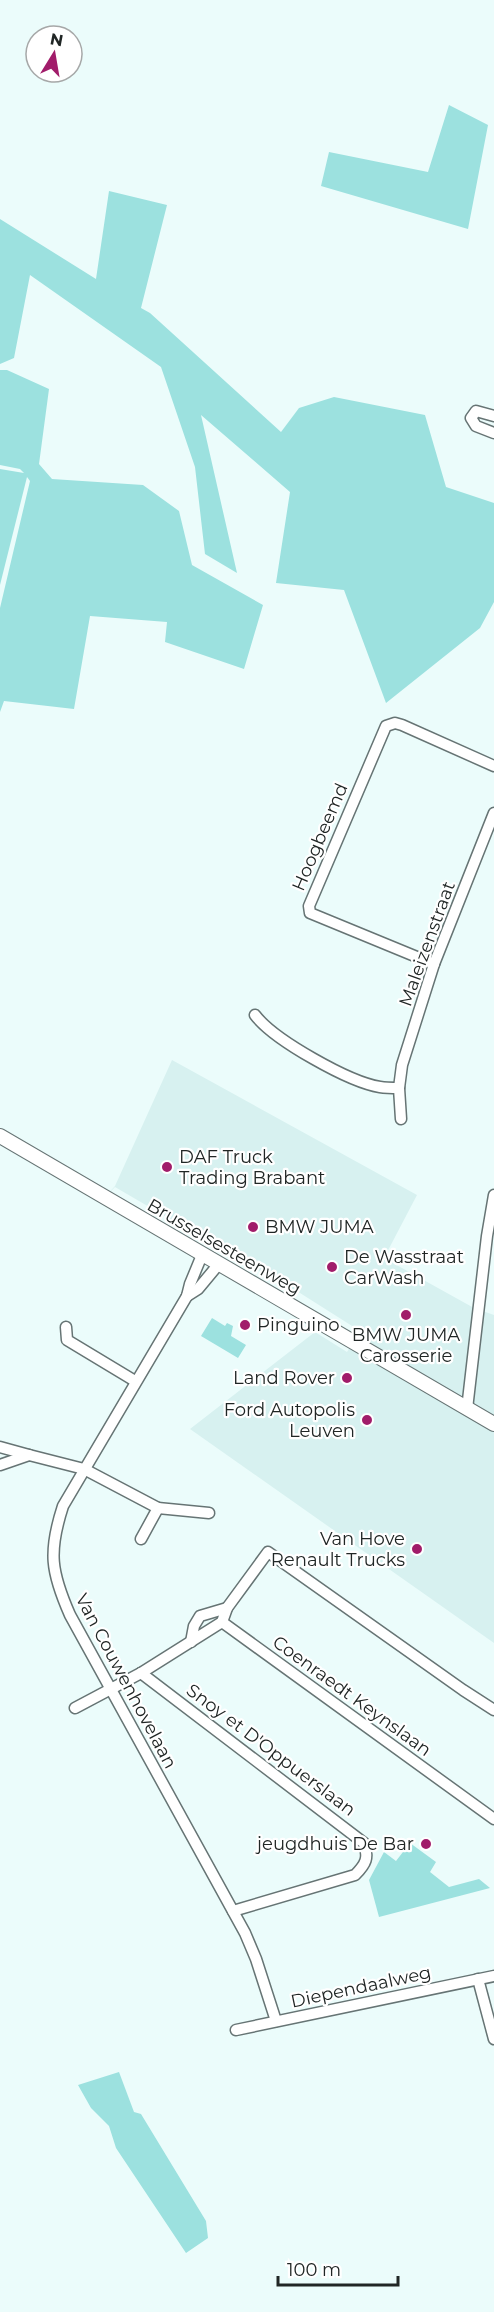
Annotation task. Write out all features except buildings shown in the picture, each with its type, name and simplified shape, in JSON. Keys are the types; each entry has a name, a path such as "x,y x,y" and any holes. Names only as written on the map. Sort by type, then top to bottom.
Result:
{"main road":[{"name":"Brusselsesteenweg","path":"0,1136 494,1424"}],"street":[{"path":"494,416 477,411 471,418 476,426 494,433"},
{"name":"Hoogbeemd","path":"434,964 310,914 309,906 381,733 386,726 395,723 494,766"},
{"name":"Maleizenstraat","path":"401,1119 399,1088 402,1065 434,964 494,813"},
{"path":"255,1015 264,1026 324,1065 380,1087 399,1088"},
{"path":"467,1408 494,1195"},
{"name":"Van Couwenhovelaan","path":"202,1255 190,1284 188,1296 135,1381 63,1506 54,1532 52,1557 56,1583 70,1616 233,1911 256,1959 276,2021"},
{"name":"Van Couwenhovelaan","path":"188,1296 198,1289 218,1265"},
{"path":"66,1328 67,1340 135,1381"},
{"path":"0,1447 84,1469 158,1508 210,1514"},
{"path":"0,1465 29,1455"},
{"path":"141,1539 158,1508"},
{"path":"75,1708 141,1673 222,1622 227,1608 268,1552 494,1710"},
{"path":"191,1642 194,1626 200,1616 227,1608"},
{"name":"Coenraedt Keynslaan","path":"222,1622 494,1819"},
{"name":"Snoy et D'Oppuerslaan","path":"141,1673 364,1843 367,1858 365,1866 355,1875 233,1911"},
{"name":"Diependaalweg","path":"236,2030 494,1976"},
{"path":"478,1979 494,2039"}],"shaded area":[{"path":"449,105 488,125 468,229 321,186 329,152 428,172"},
{"path":"109,191 167,205 141,308 150,313 281,432 299,408 334,397 425,415 446,487 494,503 494,602 480,628 386,703 344,590 276,583 290,492 201,415 237,573 205,554 195,467 161,367 30,275 14,358 0,364 0,219 96,279"},
{"path":"0,370 7,370 49,389 39,464 52,479 143,485 179,511 192,565 263,605 244,669 165,642 167,622 90,616 74,709 4,701 0,712 0,608 30,481 27,477 0,585 0,469 24,473 20,469 0,465"},
{"path":"172,1060 417,1195 384,1258 474,1308 494,1315 494,1643 190,1429 315,1332 347,1352 360,1331 300,1293 115,1187 104,1198 115,1186"},
{"path":"212,1318 225,1326 227,1323 233,1326 231,1336 246,1345 238,1358 201,1336"},
{"path":"410,1843 436,1862 430,1872 449,1887 479,1879 490,1888 379,1917 369,1880 384,1852 396,1861"},
{"path":"119,2072 134,2112 141,2114 206,2221 208,2238 186,2253 116,2148 109,2126 91,2108 78,2085"}],"place":[{"name":"DAF Truck Trading Brabant","path":"167,1167"},
{"name":"BMW JUMA","path":"253,1227"},
{"name":"De Wasstraat CarWash","path":"332,1267"},
{"name":"BMW JUMA Carosserie","path":"406,1315"},
{"name":"Pinguino","path":"245,1325"},
{"name":"Land Rover","path":"347,1378"},
{"name":"Ford Autopolis Leuven","path":"367,1420"},
{"name":"Van Hove Renault Trucks","path":"417,1549"},
{"name":"jeugdhuis De Bar","path":"426,1844"}]}
